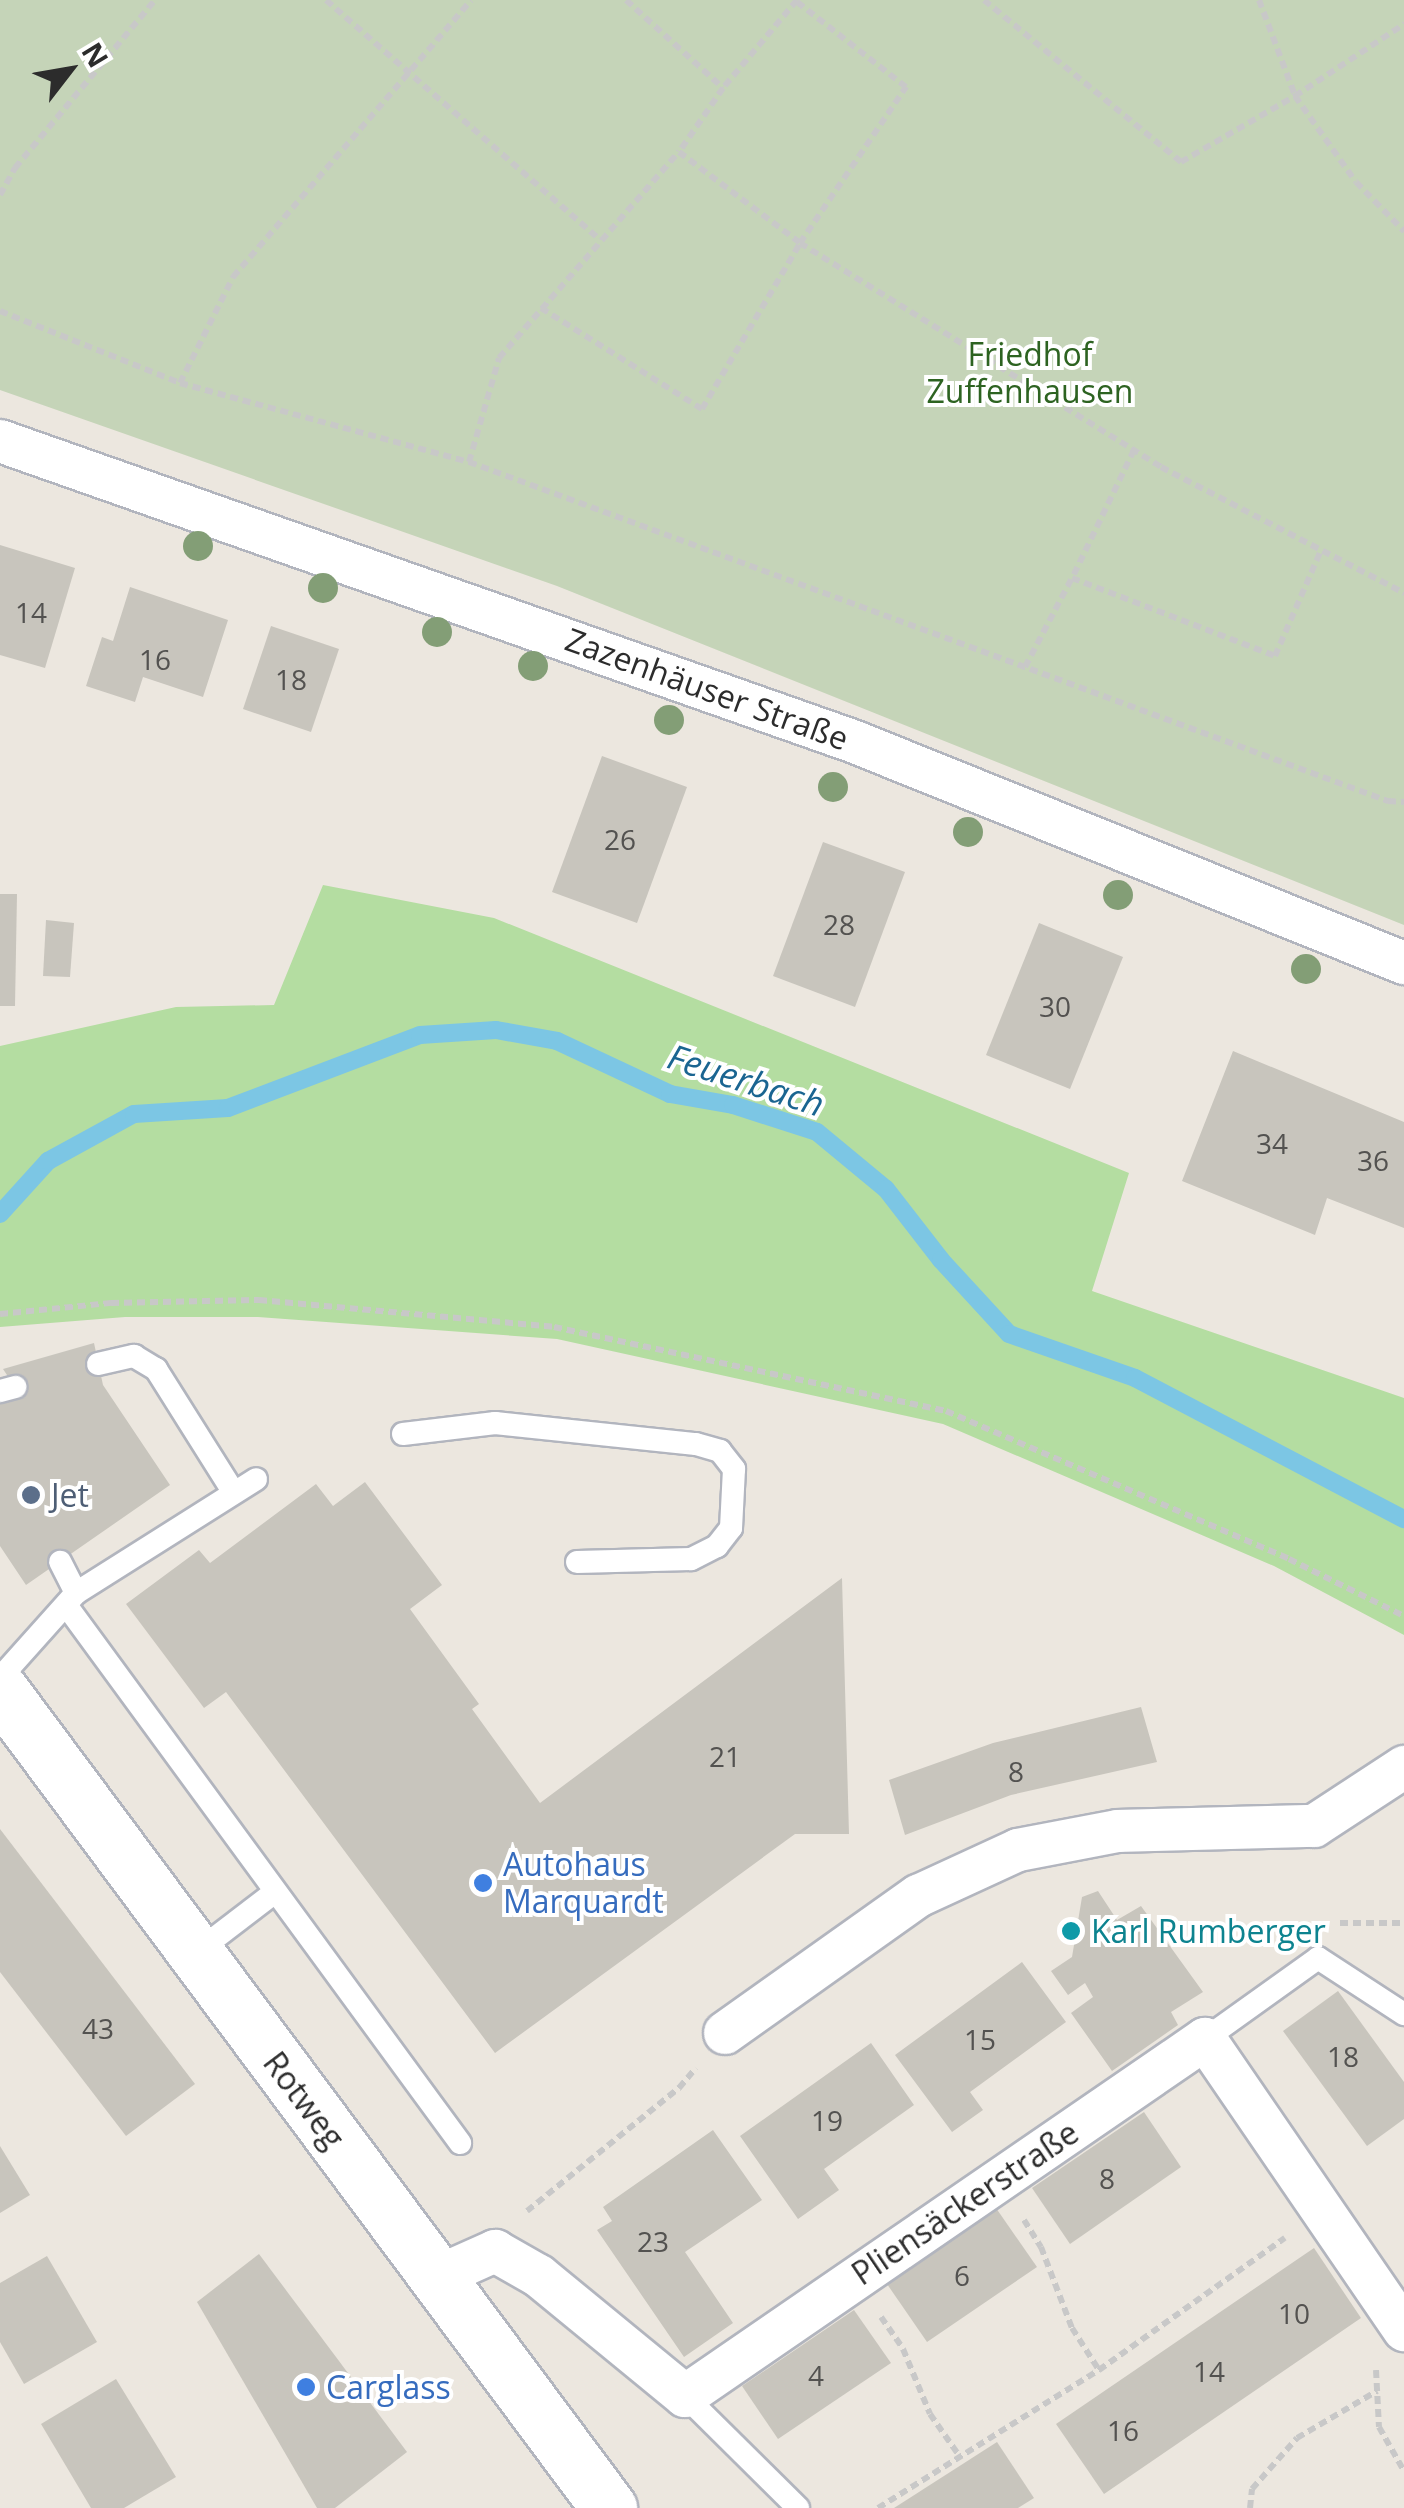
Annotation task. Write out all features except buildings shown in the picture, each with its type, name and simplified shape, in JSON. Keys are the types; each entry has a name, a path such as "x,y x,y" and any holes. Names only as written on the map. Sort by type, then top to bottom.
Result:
{"main road":[{"name":"Rotweg","path":"0,1690 610,2508"}],"street":[{"name":"Zazenhäuser Straße","path":"0,440 855,742 1404,963"},
{"path":"725,2033 918,1896 1018,1850 1118,1831 1314,1826 1404,1767"},
{"path":"1205,2039 1397,2320"},
{"name":"Pliensäckerstraße","path":"684,2396 1205,2039"},
{"path":"437,2277 495,2251 539,2276 684,2396"}],"lane":[{"path":"98,1364 134,1356 156,1369 234,1493"},
{"path":"403,1434 495,1423 696,1444 720,1451 734,1469 731,1528 717,1546 691,1560 577,1562"},
{"path":"0,1678 71,1599 256,1479"},
{"path":"60,1562 71,1599 275,1892 460,2142"},
{"path":"194,1954 275,1892"},
{"path":"1205,2039 1318,1958 1404,2014"},
{"path":"684,2396 798,2508"}],"path":[{"path":"0,195 15,168 155,0"},
{"path":"326,0 599,239"},
{"path":"180,384 233,277 470,0"},
{"path":"626,0 723,88"},
{"path":"984,0 1181,162 1295,96 1404,24"},
{"path":"1259,0 1295,96 1356,182 1404,231"},
{"path":"469,462 498,358 599,239 679,152 723,88 796,1 906,86 800,243 702,408 541,308"},
{"path":"679,152 800,243 1134,450 1404,593"},
{"path":"0,311 180,384 469,462 1388,800 1404,802"},
{"path":"1025,666 1134,450"},
{"path":"1072,578 1275,656 1321,550"},
{"path":"0,1314 112,1303 259,1300 554,1326 834,1386 946,1411 1289,1559 1404,1616"},
{"path":"495,2251 520,2217 680,2088 725,2033"},
{"path":"999,2180 1041,2247 1072,2328 1099,2370"},
{"path":"878,2508 958,2454 1099,2370 1323,2211"},
{"path":"854,2279 903,2349 930,2414 958,2454"},
{"path":"1397,2320 1376,2357 1377,2390 1379,2427 1404,2471"},
{"path":"1250,2508 1252,2490 1296,2438 1377,2390"}],"green space":[{"name":"Friedhof Zuffenhausen","path":"0,0 1404,0 1404,925 557,586 0,390"},
{"path":"323,885 494,918 1129,1173 1092,1291 1404,1398 1404,1635 1274,1566 943,1424 557,1339 258,1317 125,1317 0,1327 0,1046 176,1007 274,1005"}],"waterway":[{"name":"Feuerbach","path":"0,1214 48,1161 134,1114 228,1108 420,1035 496,1030 557,1041 670,1094 733,1105 817,1132 886,1189 941,1260 1009,1334 1135,1378 1404,1519"}],"place":[{"name":"Jet","path":"31,1495"},
{"name":"Autohaus Marquardt","path":"483,1883"},
{"name":"Karl Rumberger","path":"1071,1931"},
{"name":"Carglass","path":"306,2387"}]}
